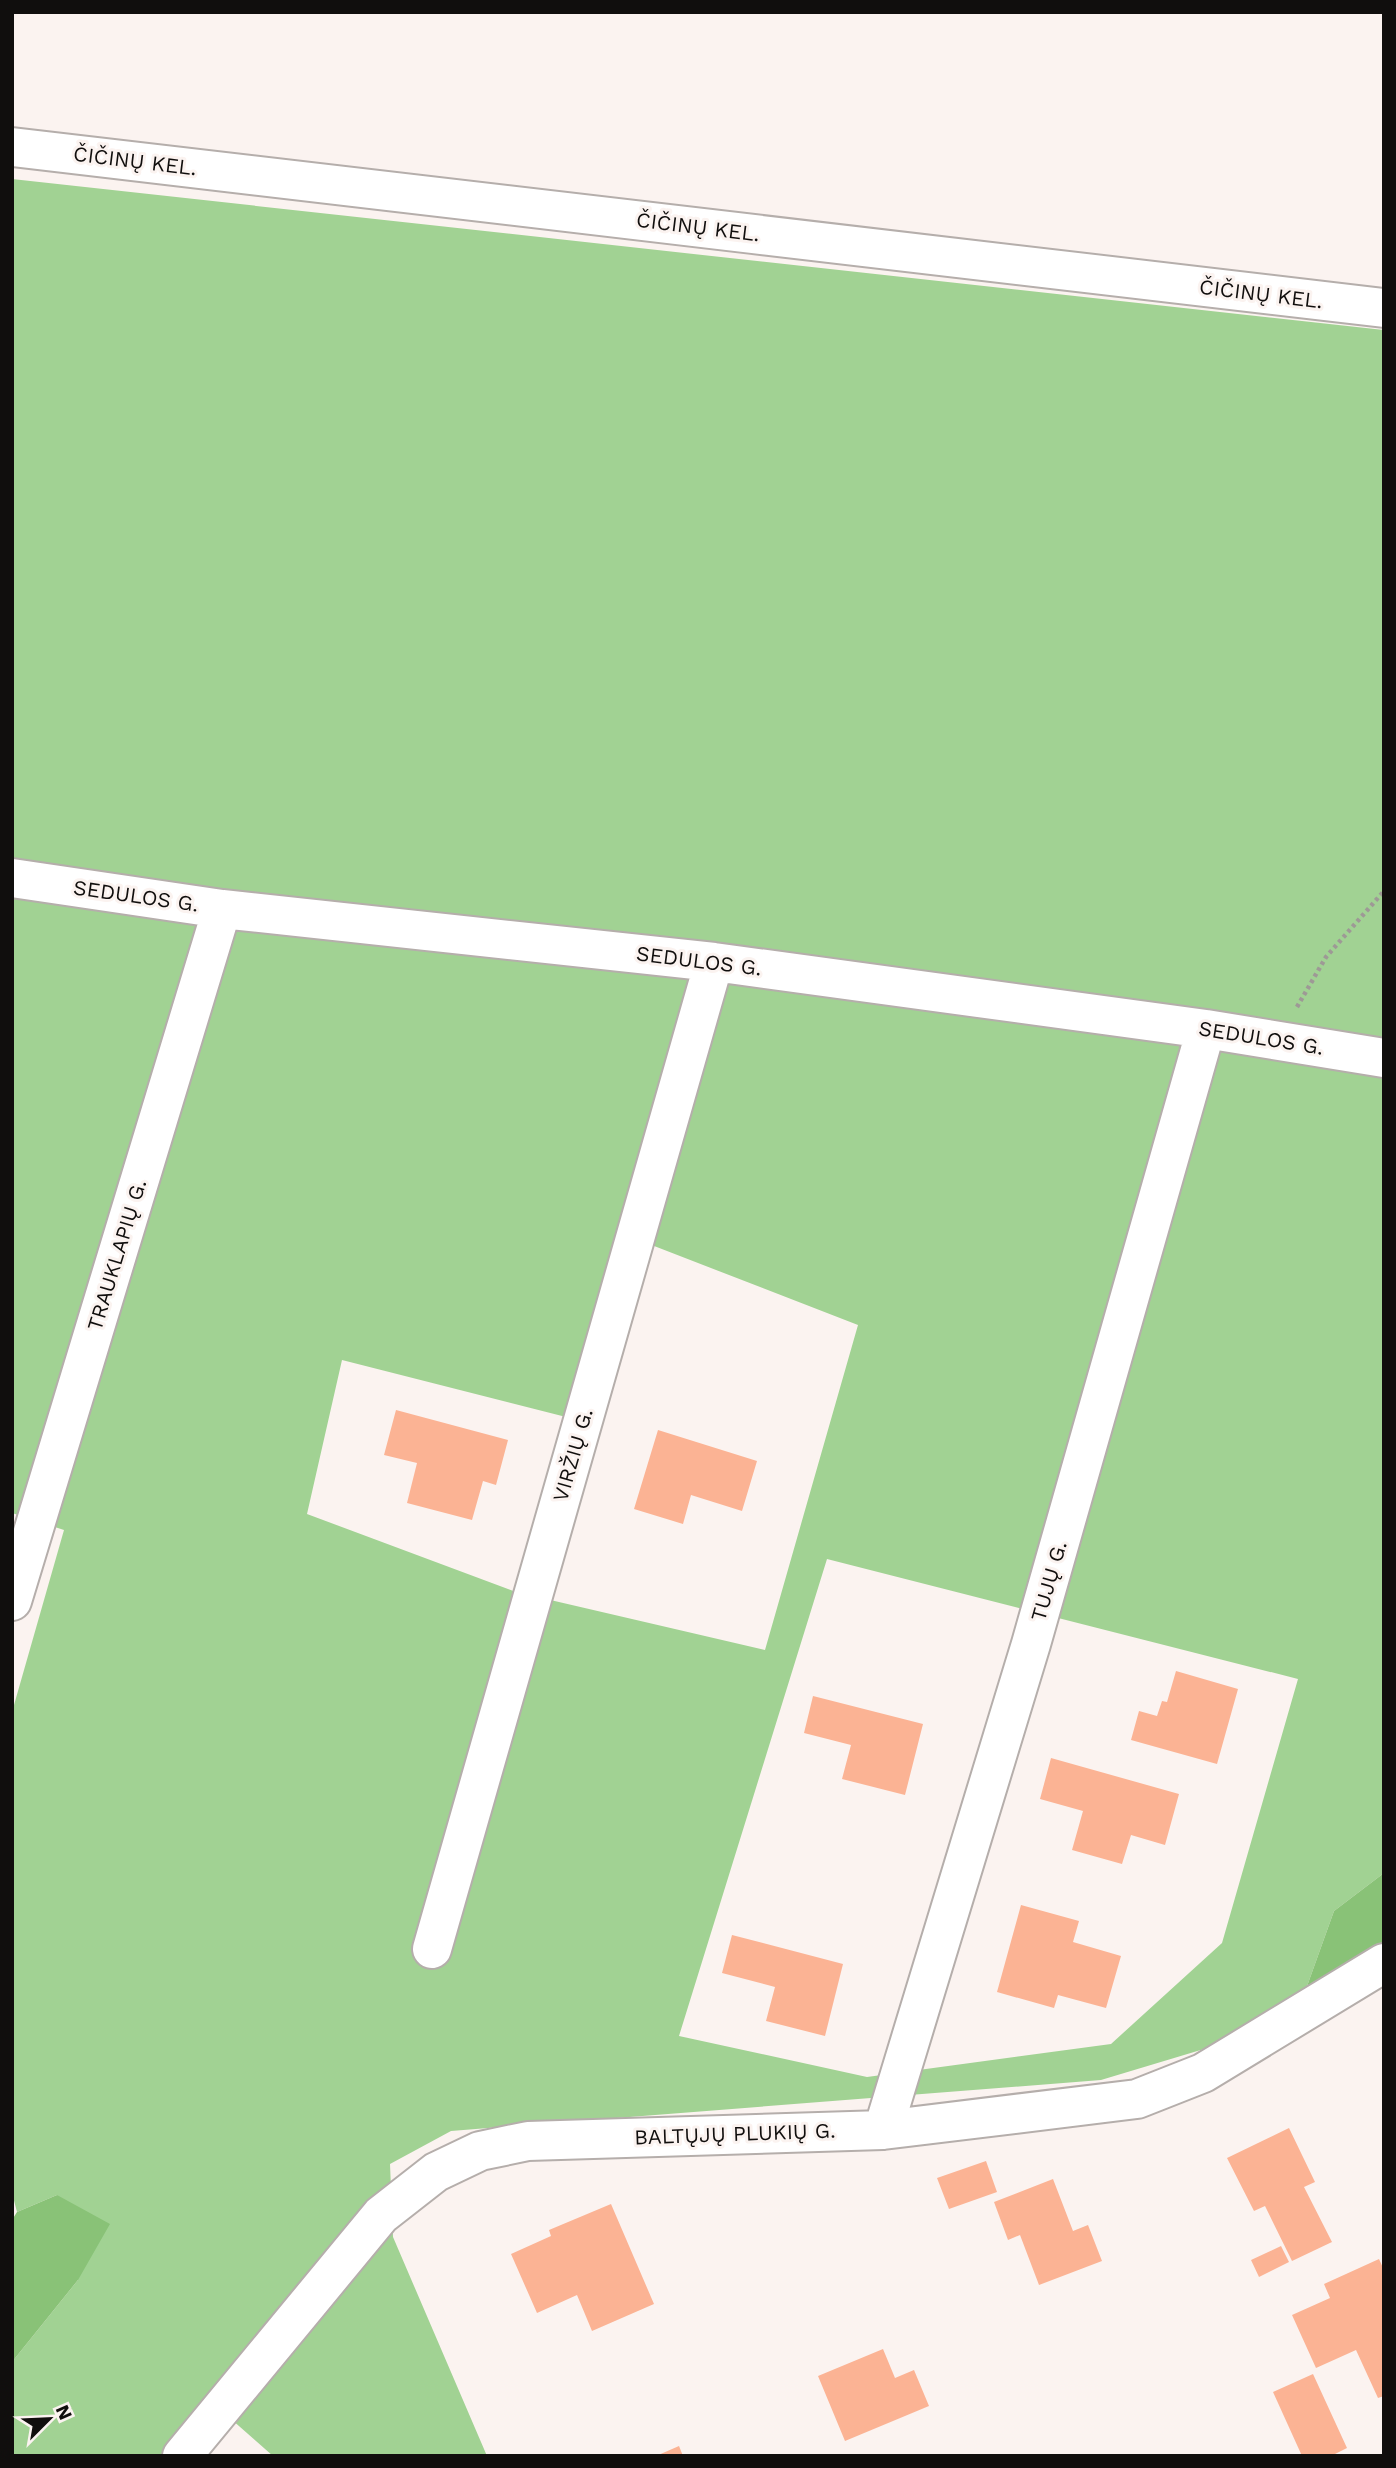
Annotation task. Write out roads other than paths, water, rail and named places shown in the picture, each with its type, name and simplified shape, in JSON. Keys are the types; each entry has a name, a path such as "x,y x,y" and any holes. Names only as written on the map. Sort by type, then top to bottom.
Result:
{"street":[{"name":"ČIČINŲ KEL.","path":"12,147 1384,308"},
{"name":"SEDULOS G.","path":"12,878 222,909 714,962 1206,1029 1384,1058"},
{"name":"TRAUKLAPIŲ G.","path":"12,1601 222,909"},
{"name":"VIRŽIŲ G.","path":"432,1949 714,962"},
{"name":"TUJŲ G.","path":"883,2130 1031,1644 1206,1029"},
{"name":"BALTŲJŲ PLUKIŲ G.","path":"182,2456 381,2216 436,2172 480,2151 528,2141 883,2130 1138,2099 1203,2073 1384,1963"}]}
